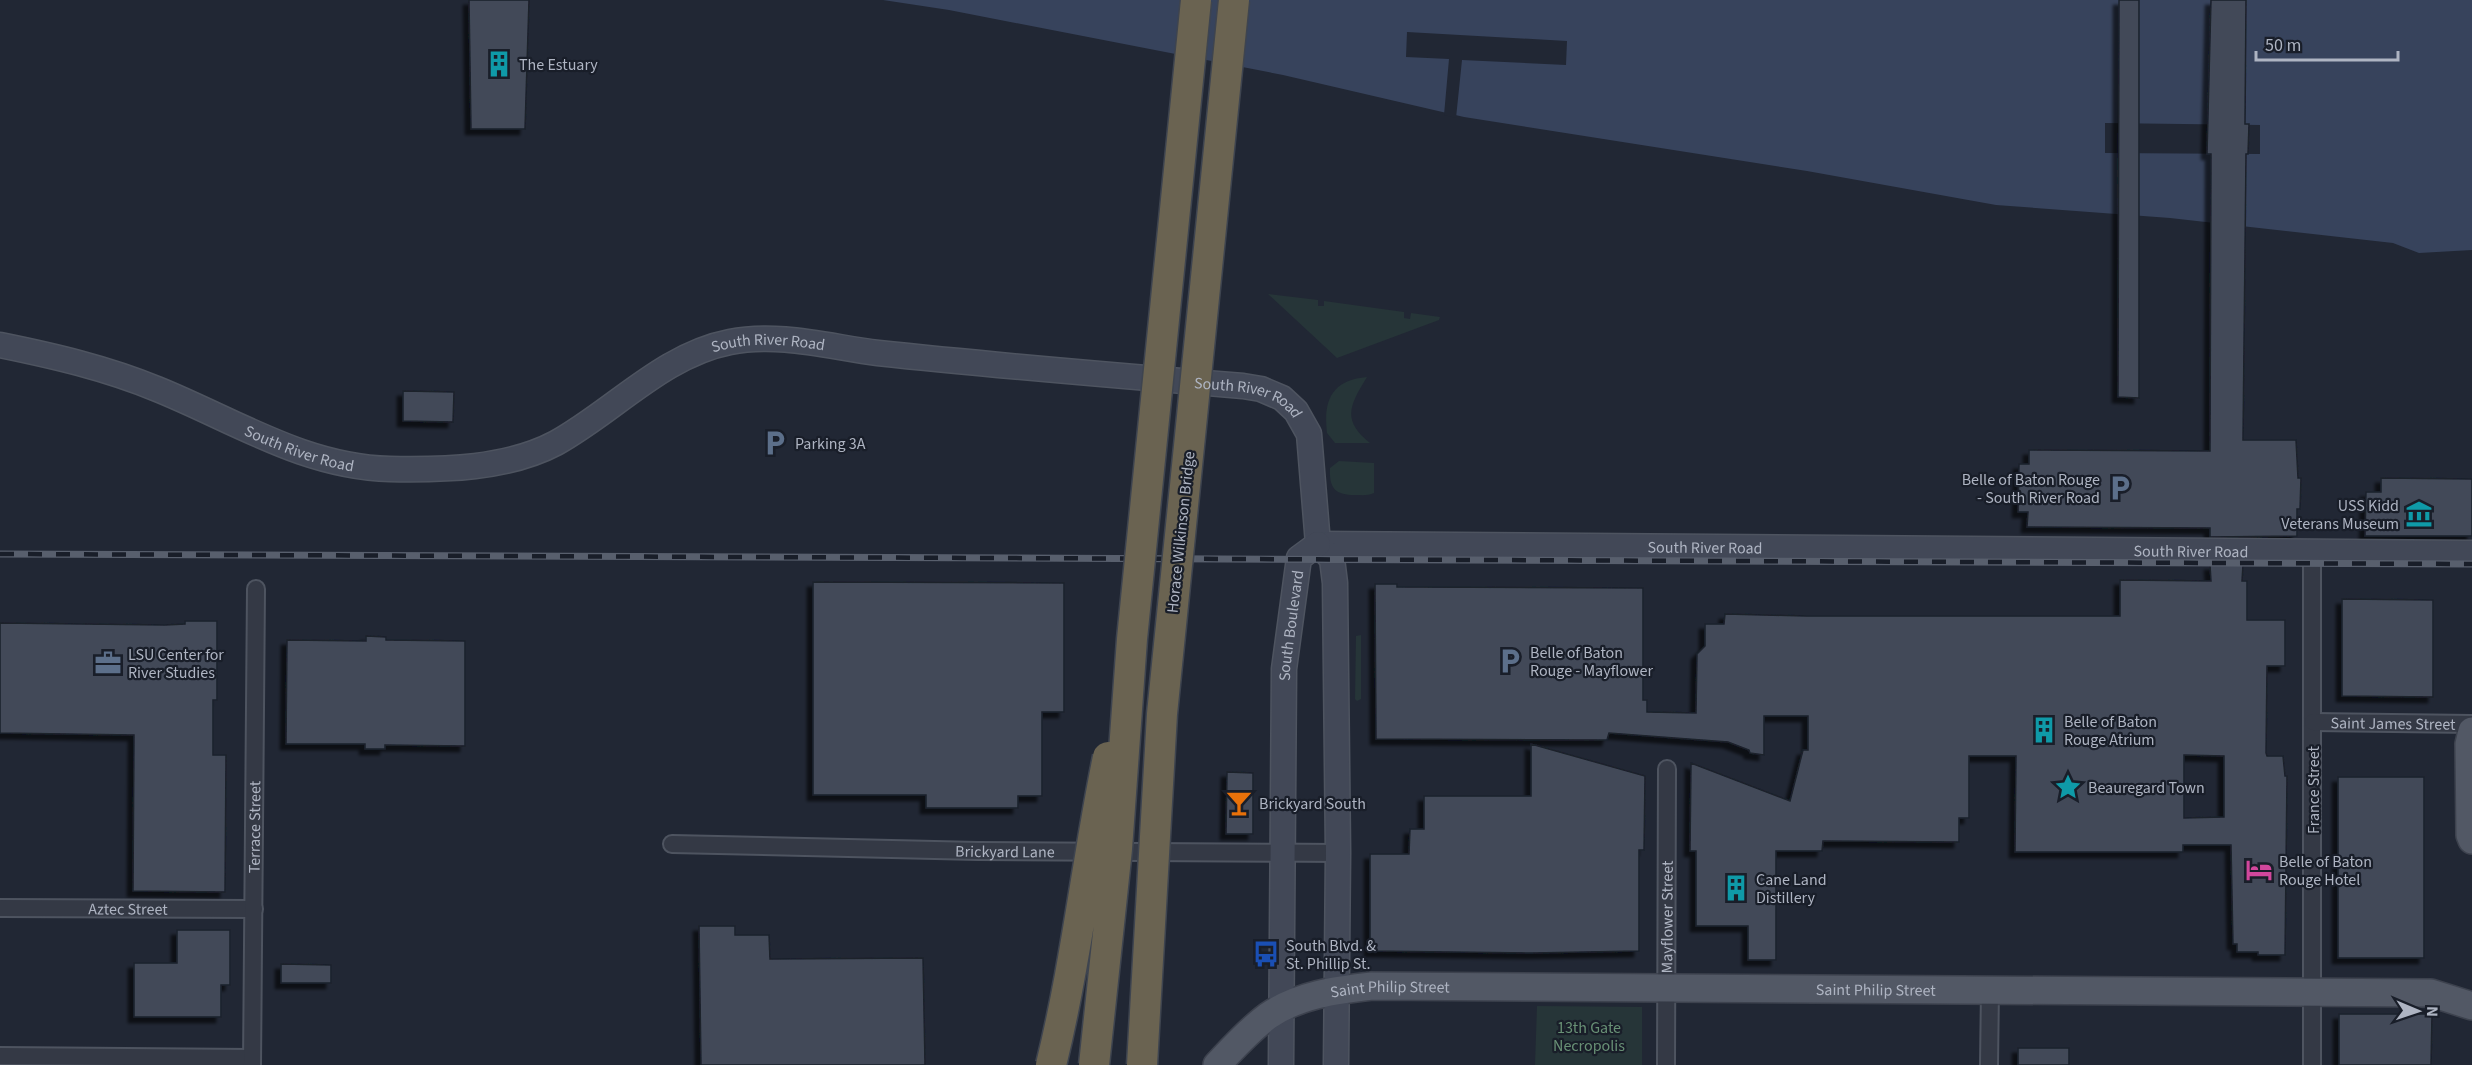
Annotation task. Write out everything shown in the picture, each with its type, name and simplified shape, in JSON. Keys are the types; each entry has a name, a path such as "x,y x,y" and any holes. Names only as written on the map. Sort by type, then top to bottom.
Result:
{"highway":[{"path":"1094,1065 1117,849 1132,639 1196,0"},
{"name":"Horace Wilkinson Bridge","path":"1142,1065 1161,714 1234,0"},
{"path":"1051,1065 1064,1004 1094,827 1132,639"}],"main road":[{"name":"South River Road","path":"0,345 104,369 159,389 246,430 316,457 386,469 475,465 527,455 553,444 591,422 666,369 698,351 730,341 786,339 878,352 1261,389 1282,398 1302,419 1310,434 1318,544 2472,552"},
{"path":"1318,544 1332,559 1335,583 1338,853 1336,1065"},
{"name":"South Boulevard","path":"1281,1065 1284,669 1299,558 1318,544"},
{"path":"2472,731 2469,744 2469,835 2472,840"},
{"name":"Saint Philip Street","path":"1217,1065 1254,1027 1281,1009 1301,1000 1336,990 1372,986 2432,993 2472,1006"}],"street":[{"name":"France Street","path":"2312,551 2312,1065"},
{"name":"Terrace Street","path":"252,1062 256,589"},
{"name":"Saint James Street","path":"2313,722 2472,724"},
{"name":"Mayflower Street","path":"1666,1065 1667,769"},
{"name":"Brickyard Lane","path":"672,844 978,852 1338,853"},
{"name":"Aztec Street","path":"0,908 254,909"},
{"path":"1989,1065 1990,989"},
{"path":"0,1056 252,1062"}],"green space":[{"path":"1268,294 1318,300 1318,306 1324,306 1324,301 1404,312 1404,318 1410,319 1411,313 1440,317 1439,320 1337,358"},
{"path":"1367,377 1356,396 1351,412 1355,427 1370,443 1335,443 1327,433 1326,421 1332,394 1345,382"},
{"path":"1339,461 1374,463 1374,493 1348,495 1338,492 1332,485 1330,468"},
{"path":"1361,635 1361,699 1357,701 1355,699 1356,636"},
{"name":"13th Gate Necropolis","path":"1537,1006 1642,1007 1642,1065 1535,1065"}],"water":[{"path":"883,0 2472,0 2472,250 2419,253 2393,243 2170,218 1996,205 1807,171 1464,117 1283,75 949,10"}],"pier":[{"path":"1407,32 1567,41 1566,65 1462,60 1456,118 1444,115 1449,59 1406,57"},
{"path":"2105,123 2260,125 2260,154 2105,153"}],"building":[{"name":"The Estuary","path":"469,0 529,0 525,129 471,129"},
{"path":"2119,0 2139,0 2139,398 2118,397"},
{"path":"2211,0 2246,0 2245,124 2249,124 2248,154 2246,154 2243,440 2296,440 2298,478 2301,478 2300,509 2297,509 2297,536 2210,537 2210,528 2027,527 2028,512 2018,512 2019,464 2029,464 2029,450 2210,451 2211,154 2207,154"},
{"path":"403,391 454,392 453,422 403,421"},
{"name":"USS Kidd Veterans Museum","path":"2381,478 2472,479 2472,536 2365,536 2366,492 2381,492"},
{"path":"2210,565 2243,565 2242,581 2247,581 2247,620 2285,620 2285,666 2267,666 2266,753 2267,756 2283,756 2285,776 2287,776 2285,955 2237,952 2237,944 2233,944 2231,845 2183,845 2183,852 2015,852 2016,756 1969,756 1969,818 1959,818 1959,842 1823,841 1822,851 1776,851 1776,960 1748,960 1748,926 1696,926 1696,851 1690,851 1691,763 1790,801 1803,750 1808,750 1808,716 1764,716 1764,755 1750,753 1749,750 1728,742 1609,733 1607,740 1376,739 1375,584 1397,584 1397,587 1643,588 1643,700 1647,700 1647,712 1696,713 1697,654 1705,646 1705,624 1724,624 1725,614 2120,616 2120,580 2211,581","holes":["2184,755 2224,756 2224,817 2184,818"]},
{"path":"813,582 1064,583 1064,712 1042,712 1042,796 1018,796 1018,808 926,808 926,795 813,795"},
{"path":"2342,599 2433,600 2433,697 2342,696"},
{"name":"LSU Center for River Studies","path":"185,621 217,621 217,700 213,700 213,755 226,755 225,892 133,891 134,735 0,733 0,623 165,625 185,624"},
{"path":"366,636 386,637 386,640 465,641 465,746 385,745 385,749 365,749 365,744 286,744 287,640 366,641"},
{"path":"1531,744 1645,776 1644,850 1639,850 1639,951 1532,953 1370,951 1370,854 1409,854 1410,829 1424,829 1424,796 1531,796"},
{"name":"Brickyard South","path":"1227,772 1253,773 1253,834 1226,834"},
{"path":"2338,777 2424,777 2424,958 2338,958"},
{"path":"699,926 735,926 735,935 769,935 770,959 923,958 925,1065 701,1065"},
{"path":"177,930 230,930 230,985 221,985 221,1017 134,1017 134,963 177,963"},
{"path":"281,964 331,965 331,983 281,983"},
{"path":"2339,1014 2432,1014 2431,1065 2339,1065"},
{"path":"2018,1048 2069,1048 2069,1065 2018,1065"}],"railway":[{"path":"0,554 2472,564"}],"place":[{"name":"The Estuary","path":"499,64"},
{"name":"Parking 3A","path":"775,443"},
{"name":"Belle of Baton Rouge - South River Road","path":"2120,488"},
{"name":"USS Kidd Veterans Museum","path":"2419,514"},
{"name":"Belle of Baton Rouge - Mayflower","path":"1510,661"},
{"name":"LSU Center for River Studies","path":"108,663"},
{"name":"Belle of Baton Rouge Atrium","path":"2044,730"},
{"name":"Beauregard Town","path":"2068,787"},
{"name":"Brickyard South","path":"1239,803"},
{"name":"Belle of Baton Rouge Hotel","path":"2259,870"},
{"name":"Cane Land Distillery","path":"1736,888"},
{"name":"South Blvd. & St. Phillip St.","path":"1266,954"}]}
